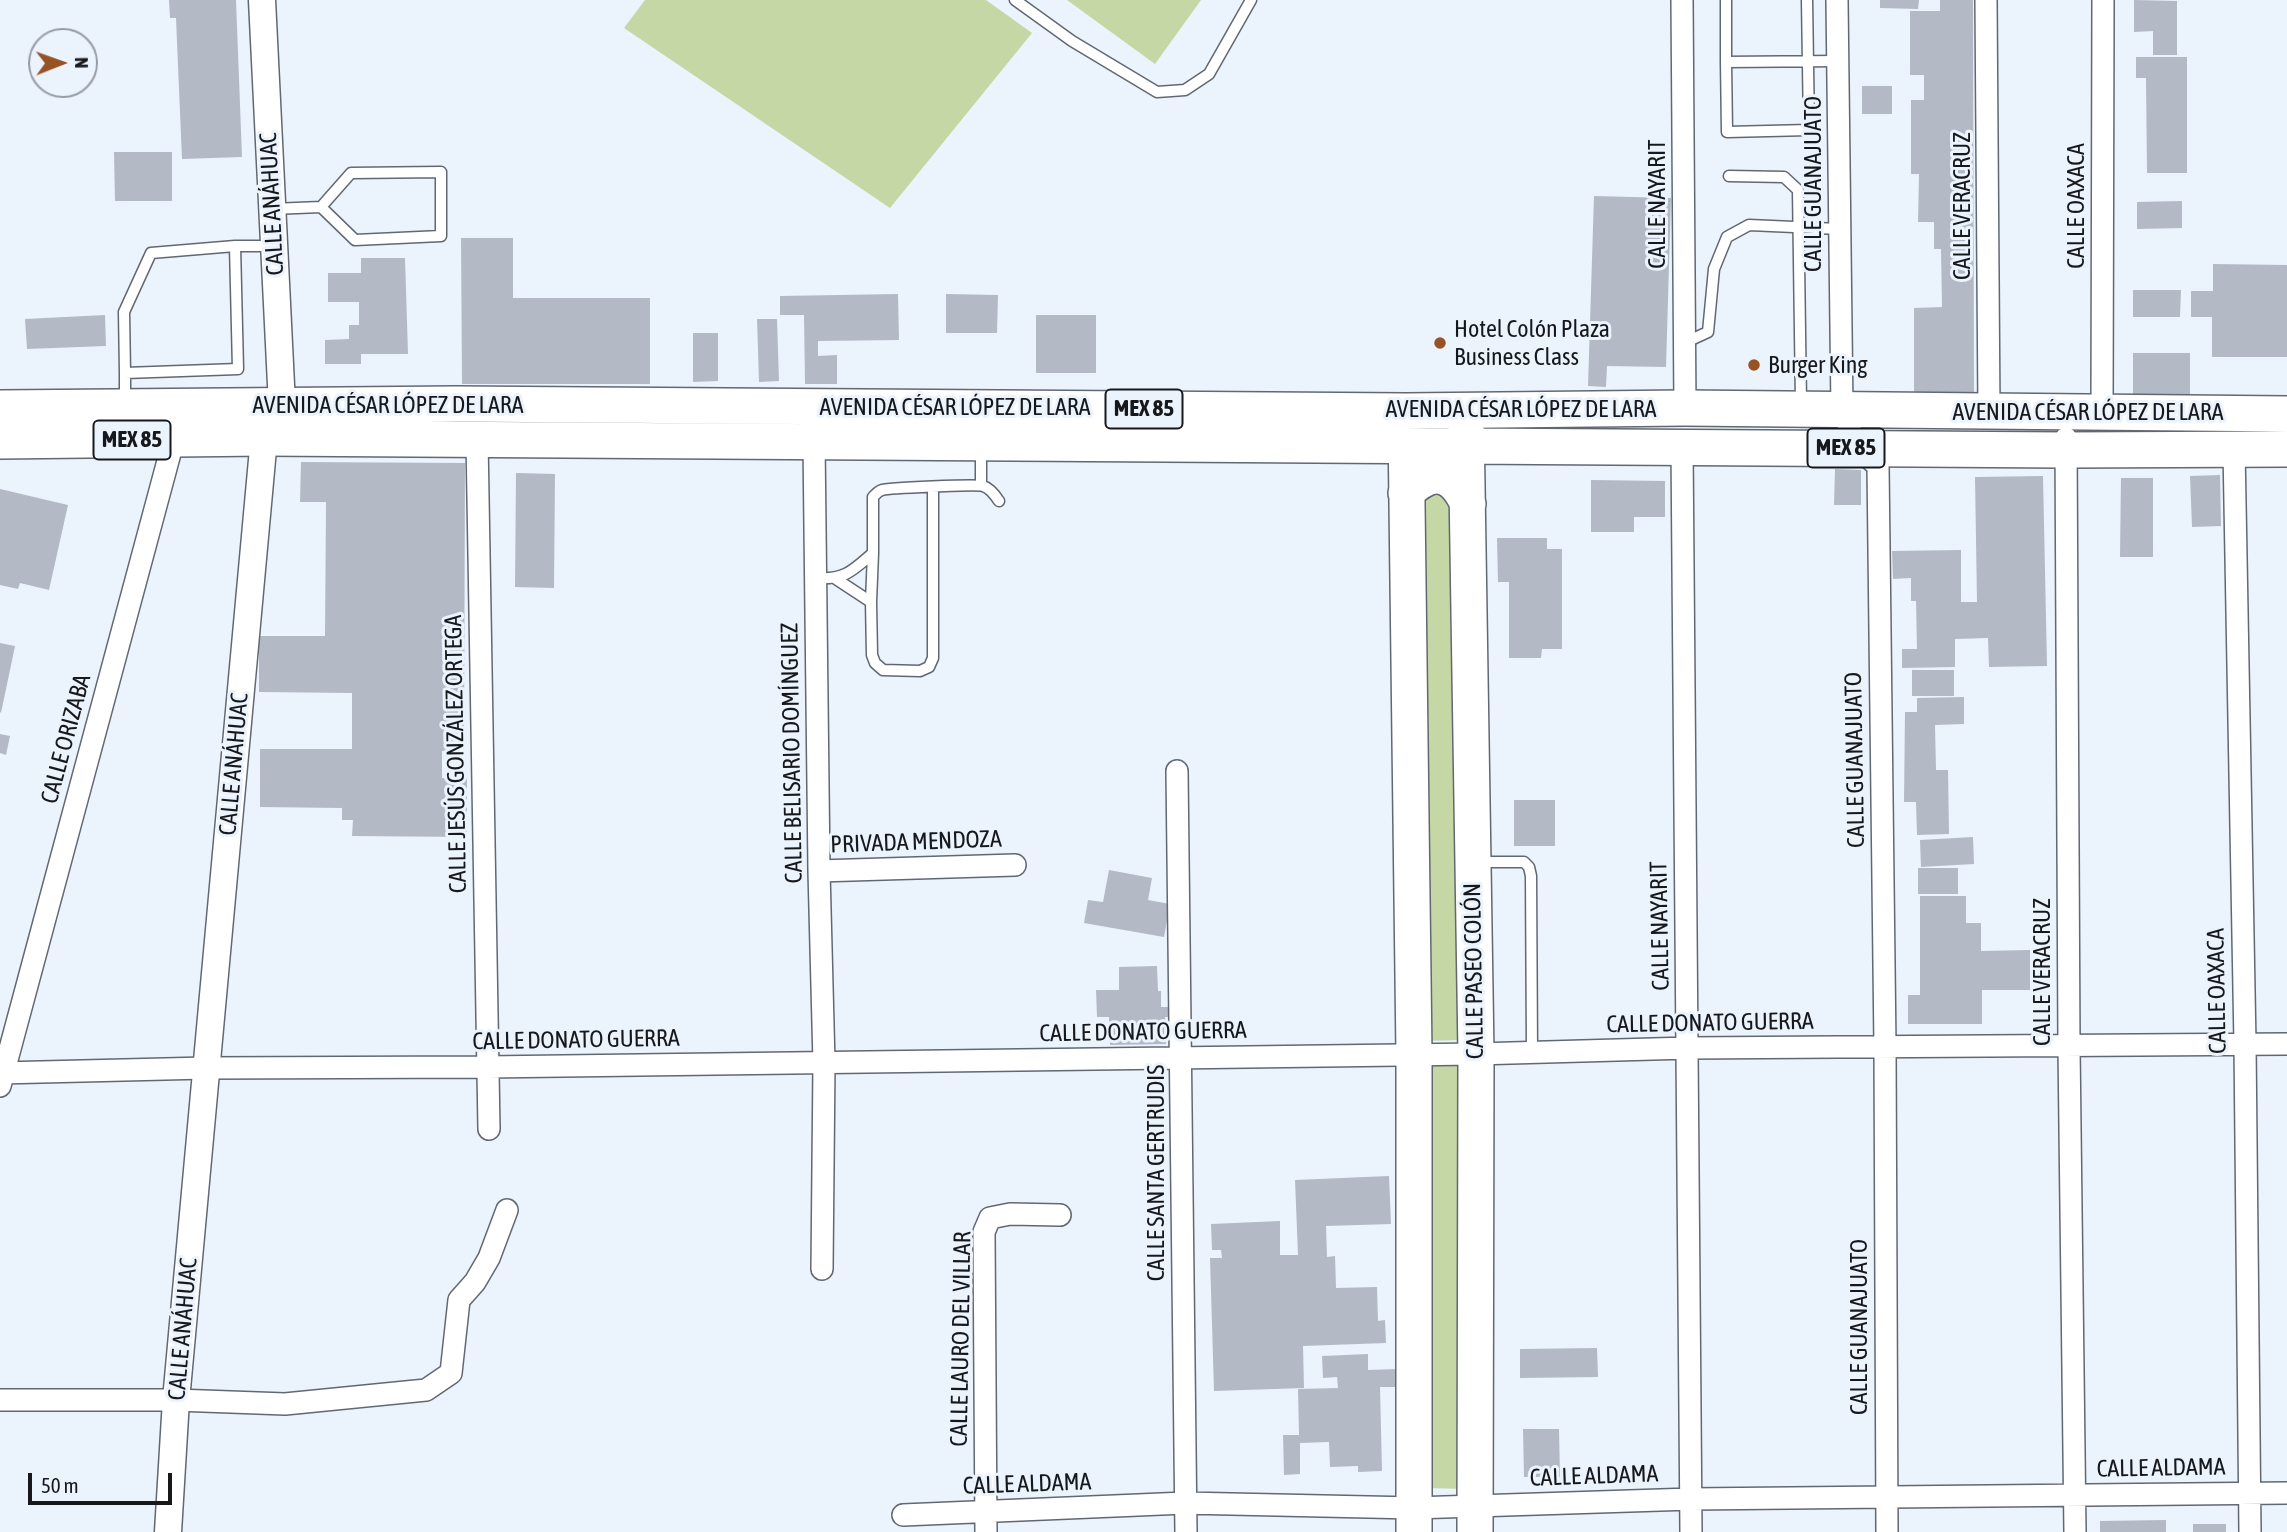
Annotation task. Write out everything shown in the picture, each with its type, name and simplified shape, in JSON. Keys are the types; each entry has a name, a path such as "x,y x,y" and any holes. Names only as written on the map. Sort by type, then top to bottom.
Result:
{"main road":[{"name":"AVENIDA CÉSAR LÓPEZ DE LARA","path":"0,408 125,390 183,405 1406,411 1685,408 2287,414"},
{"name":"CALLE PASEO COLÓN","path":"1466,410 1476,1054 1475,1519"},
{"path":"1406,411 1414,1055 1414,1520"},
{"name":"AVENIDA CÉSAR LÓPEZ DE LARA","path":"0,441 264,438 2065,450 2287,449"},
{"path":"1406,493 1422,479 1444,476 1456,483 1468,504"}],"street":[{"name":"CALLE ANÁHUAC","path":"168,1532 176,1400 264,438 282,405 262,0"},
{"name":"CALLE NAYARIT","path":"1682,0 1685,408"},
{"name":"CALLE GUANAJUATO","path":"1837,0 1842,410 1858,448 1878,466 1887,1532"},
{"name":"CALLE VERACRUZ","path":"1986,0 1989,412"},
{"name":"CALLE OAXACA","path":"2102,412 2103,0"},
{"name":"CALLE ORIZABA","path":"1,1078 183,405"},
{"name":"CALLE VERACRUZ","path":"2066,412 2068,1046 2075,1532"},
{"name":"CALLE JESÚS GONZÁLEZ ORTEGA","path":"477,440 489,1129"},
{"name":"CALLE BELISARIO DOMÍNGUEZ","path":"814,442 826,578 819,871 824,1063 822,1269"},
{"name":"CALLE NAYARIT","path":"1682,446 1691,1532"},
{"name":"CALLE OAXACA","path":"2234,449 2245,1044 2250,1532"},
{"name":"CALLE SANTA GERTRUDIS","path":"1177,771 1186,1532"},
{"name":"PRIVADA MENDOZA","path":"819,871 1014,865"},
{"name":"CALLE DONATO GUERRA","path":"1,1078 206,1068 824,1063 1476,1054 1688,1048 2287,1044"},
{"path":"0,1401 176,1400 285,1404 426,1390 451,1373 459,1300 475,1282 489,1258 507,1210"},
{"name":"CALLE LAURO DEL VILLAR","path":"986,1522 984,1232 990,1218 1010,1214 1060,1215"},
{"name":"CALLE ALDAMA","path":"903,1515 986,1522 1185,1503 1414,1520 1475,1519 1691,1499 2287,1493"}],"lane":[{"path":"1015,0 1072,41 1157,92 1185,90 1209,74 1251,0"},
{"path":"1726,0 1727,132 1809,130 1807,0"},
{"path":"1726,62 1838,61"},
{"path":"272,209 321,207 351,173 440,172 441,236 355,240 321,207"},
{"path":"1729,176 1784,177 1798,190 1801,410"},
{"path":"1684,344 1708,332 1714,269 1727,237 1749,225 1839,229"},
{"path":"235,246 238,369 125,390 124,312 151,253 235,246 274,246"},
{"path":"981,443 981,485"},
{"path":"933,488 933,658 929,667 920,671 883,670 875,663 872,655 873,497 880,490 896,487 981,485 989,489 999,501"},
{"path":"826,578 854,569 873,553"},
{"path":"826,578 871,602"},
{"path":"1472,862 1524,862 1529,867 1532,1052"}],"green space":[{"path":"645,0 986,0 1032,33 890,208 624,28"},
{"path":"1067,0 1201,0 1155,64"},
{"path":"1450,487 1466,1040 1417,1041 1424,488"},
{"path":"1466,1060 1466,1489 1426,1488 1418,1061"}],"building":[{"path":"169,0 236,0 242,157 182,159 176,18 170,18"},
{"path":"1880,0 1919,0 1918,9 1880,8"},
{"path":"1940,0 1973,0 1974,394 1914,394 1914,308 1942,307 1941,249 1934,249 1934,222 1918,222 1919,174 1911,174 1911,100 1924,100 1924,75 1910,75 1910,11 1940,11"},
{"path":"2134,0 2177,1 2177,55 2153,55 2153,31 2134,32"},
{"path":"2136,57 2187,57 2187,173 2147,173 2146,78 2136,78"},
{"path":"1862,86 1892,86 1892,114 1862,114"},
{"path":"114,152 172,152 172,201 115,201"},
{"path":"1594,196 1671,198 1666,367 1607,366 1606,387 1588,386"},
{"path":"2182,201 2182,228 2137,229 2137,202"},
{"path":"461,238 513,238 513,298 650,298 650,384 462,384"},
{"path":"361,258 405,258 408,354 361,354 361,364 325,364 325,340 349,339 349,325 359,325 359,302 328,302 328,273 361,273"},
{"path":"2213,264 2287,265 2287,357 2212,357 2212,317 2191,317 2191,291 2213,291"},
{"path":"2133,290 2181,290 2180,317 2133,317"},
{"path":"898,294 899,340 818,341 818,356 837,355 837,384 805,384 804,315 780,315 780,296"},
{"path":"946,294 998,295 997,333 946,333"},
{"path":"105,315 106,346 27,349 25,319"},
{"path":"1036,315 1096,315 1096,373 1036,373"},
{"path":"757,319 777,319 779,381 759,382"},
{"path":"693,333 718,333 718,381 693,382"},
{"path":"2133,353 2190,353 2190,394 2133,394"},
{"path":"301,462 465,463 464,752 442,751 442,778 467,778 467,837 352,836 353,820 342,820 342,808 260,807 260,749 352,749 352,693 259,692 259,636 325,636 326,502 300,502"},
{"path":"1835,469 1861,470 1861,505 1834,505"},
{"path":"516,473 555,474 554,588 515,587"},
{"path":"2220,475 2221,526 2192,527 2190,476"},
{"path":"2043,476 2047,666 1989,667 1988,638 1955,639 1955,667 1902,668 1902,649 1917,649 1916,601 1911,601 1911,578 1893,579 1892,551 1961,550 1961,602 1977,602 1975,477"},
{"path":"2121,478 2153,478 2153,557 2120,557"},
{"path":"1591,480 1665,481 1665,517 1634,517 1634,532 1591,532"},
{"path":"0,489 68,505 49,590 20,583 18,589 0,585"},
{"path":"1497,538 1547,538 1547,549 1562,549 1562,649 1542,649 1541,658 1509,658 1509,582 1498,582"},
{"path":"0,643 15,646 1,713 0,712"},
{"path":"1912,670 1954,670 1954,696 1912,696"},
{"path":"1964,697 1964,724 1935,725 1936,770 1948,770 1949,834 1917,835 1916,802 1904,802 1905,712 1917,712 1917,698"},
{"path":"0,734 10,736 6,755 0,753"},
{"path":"1514,800 1555,800 1555,846 1514,846"},
{"path":"1973,837 1974,864 1921,867 1920,840"},
{"path":"1918,868 1958,868 1958,894 1918,894"},
{"path":"1109,870 1152,878 1148,900 1170,904 1164,937 1084,923 1088,900 1103,902"},
{"path":"1920,896 1966,896 1966,923 1981,923 1981,951 2030,950 2030,990 1982,990 1982,1024 1908,1024 1908,995 1920,995"},
{"path":"1157,966 1161,1007 1170,1007 1170,1017 1165,1017 1166,1044 1110,1045 1109,1017 1097,1017 1096,990 1119,990 1119,967"},
{"path":"1389,1176 1391,1224 1326,1226 1327,1257 1335,1256 1336,1288 1377,1287 1378,1321 1385,1320 1386,1343 1303,1346 1304,1388 1214,1391 1210,1258 1222,1258 1221,1250 1212,1250 1211,1224 1280,1221 1280,1255 1298,1255 1295,1180"},
{"path":"1597,1348 1598,1377 1520,1378 1520,1349"},
{"path":"1368,1354 1368,1370 1398,1369 1399,1387 1380,1387 1382,1471 1358,1472 1358,1466 1330,1467 1329,1442 1300,1443 1300,1474 1284,1475 1283,1435 1299,1435 1298,1389 1338,1388 1337,1377 1323,1378 1322,1356"},
{"path":"1523,1429 1559,1429 1560,1477 1524,1477"},
{"path":"2166,1520 2166,1532 2100,1532 2100,1521"},
{"path":"2193,1524 2226,1524 2226,1532 2193,1532"}],"place":[{"name":"Hotel Colón Plaza Business Class","path":"1440,343"},
{"name":"Burger King","path":"1754,365"}]}
